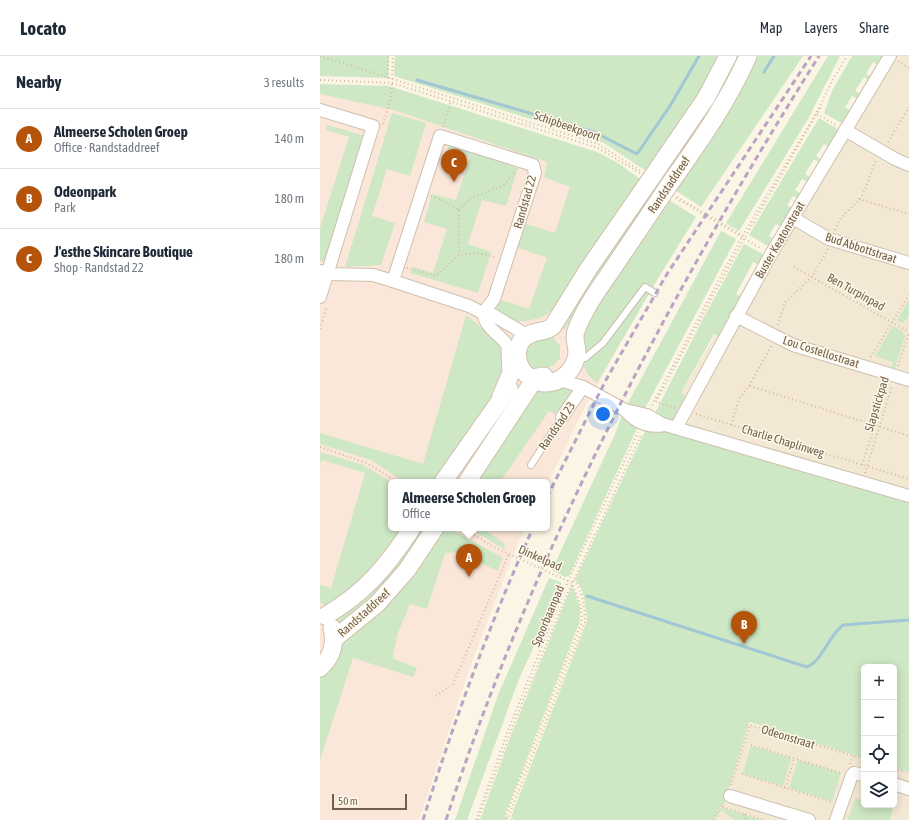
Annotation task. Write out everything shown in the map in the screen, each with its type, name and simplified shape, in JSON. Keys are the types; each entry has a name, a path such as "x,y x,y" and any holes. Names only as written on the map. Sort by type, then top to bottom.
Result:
{"main road":[{"name":"Randstaddreef","path":"549,325 570,302 577,286 646,178 706,98 728,56"},
{"name":"Randstaddreef","path":"572,354 576,330 582,320 585,310 669,194 723,106 737,81 748,56"},
{"path":"445,479 501,396 511,373 515,349 530,325 549,325 561,332 572,354"},
{"path":"515,349 524,372 538,382 551,383 560,380 572,354"},
{"path":"469,479 503,429 513,420 538,382 540,376 549,376 559,372 572,354"},
{"name":"Randstaddreef","path":"322,614 346,604 376,578 410,531"},
{"name":"Randstaddreef","path":"334,639 377,604 407,570 433,531"},
{"path":"320,668 331,655 334,639 332,628 322,614"}],"street":[{"name":"Buster Keatonstraat","path":"676,428 771,254 844,130 893,58"},
{"path":"320,110 374,126 324,272 320,297"},
{"path":"844,130 882,152 909,165"},
{"path":"394,281 440,136"},
{"name":"Randstad 22","path":"440,136 520,161 532,166 535,174 494,299 483,313"},
{"name":"Bud Abbottstraat","path":"793,218 833,240 909,263"},
{"path":"324,272 373,275 469,306 483,313 493,315 515,349"},
{"path":"483,313 488,326 515,349"},
{"name":"Lou Costellostraat","path":"736,316 793,345 909,380"},
{"path":"572,354 584,387"},
{"name":"Charlie Chaplinweg","path":"560,380 584,387 625,410 649,421 909,496"},
{"name":"Randstad 23","path":"562,417 584,387"},
{"path":"836,820 852,775 854,773 861,774"},
{"path":"897,785 909,789"},
{"path":"729,796 809,820"}],"lane":[{"path":"572,354 585,358 603,343 645,287 656,293"},
{"name":"Randstad 23","path":"531,465 562,417"}],"path":[{"name":"Schipbeekpoort","path":"320,56 598,144 646,178"},
{"path":"388,56 388,78"},
{"path":"392,83 393,56"},
{"name":"Spoorbaanpad","path":"478,820 514,724 572,582 657,402 744,238 848,56"},
{"path":"893,58 909,68"},
{"path":"320,80 392,83 598,148 646,178"},
{"path":"440,136 451,102"},
{"path":"731,425 739,399 749,386 771,350 785,302 812,277 833,240 837,225 845,213 860,199 872,168 909,107"},
{"path":"816,114 844,130"},
{"path":"904,114 909,116"},
{"path":"459,255 459,210 469,199 504,185 516,171 520,161"},
{"path":"422,193 442,200 459,210"},
{"path":"669,194 771,254"},
{"path":"860,199 909,214"},
{"path":"399,265 436,276 459,255 480,253 507,261"},
{"name":"Ben Turpinpad","path":"794,268 909,332"},
{"path":"865,367 909,295"},
{"name":"Slapstickpad","path":"862,482 893,375 909,332"},
{"path":"862,465 893,375"},
{"path":"749,386 909,436"},
{"name":"Charlie Chaplinweg","path":"657,402 909,480"},
{"path":"320,447 367,463 392,479"},
{"name":"Dinkelpad","path":"469,531 490,545 572,582"},
{"path":"436,696 454,684 510,554"},
{"path":"508,820 506,815 582,621 581,607 572,582"},
{"path":"511,820 509,816 585,622 584,606 578,586 572,582"},
{"name":"Odeonstraat","path":"714,820 718,808 723,807 729,796 750,725 861,758"},
{"name":"Odeonstraat","path":"751,745 841,773"},
{"name":"Odeonstraat","path":"785,788 794,758"},
{"path":"897,770 909,773"},
{"path":"742,774 831,802"},
{"path":"723,807 764,820"},
{"path":"744,814 746,820"}],"shaded area":[{"path":"881,56 909,56 909,502 658,432"},
{"path":"320,91 404,95 689,220 583,411 550,479 388,479 388,531 524,531 515,550 470,667 419,820 320,820"},
{"path":"743,722 861,755 861,808 897,808 897,766 909,769 909,820 711,820"}],"green space":[{"path":"320,56 389,56 388,78 320,76"},
{"path":"395,56 723,56 649,173 604,143 591,138 394,76"},
{"path":"731,56 742,56 738,65 663,185 656,180"},
{"path":"754,56 803,56 701,207 675,190"},
{"path":"828,56 840,56 808,119 739,231 726,223"},
{"path":"852,56 885,56 879,66 873,62 866,74 872,77 870,81 864,77 855,91 861,95 858,99 852,96 845,107 851,111 841,123 824,113 832,91"},
{"path":"320,84 389,86 597,152 618,163 640,179 555,307 542,317 515,322 494,310 498,299 529,309 547,258 516,247 523,223 555,233 570,187 544,177 547,162 394,110 320,94"},
{"path":"392,113 426,123 410,176 387,169 372,216 395,223 381,265 345,267"},
{"path":"819,118 836,128 838,131 830,147 824,144 816,156 821,160 819,162 814,159 805,174 811,178 809,182 802,179 795,190 801,194 798,199 793,196 787,205 793,209 782,227 776,224 769,236 776,240 771,248 749,235"},
{"path":"327,125 366,136 326,262 320,261 320,228 349,137 326,130"},
{"path":"449,145 518,168 506,206 482,200 468,244 491,252 478,293 410,273 413,267 433,273 447,229 424,222 432,194 456,200 470,157 447,149"},
{"path":"650,188 657,193 564,330 558,325"},
{"path":"669,200 696,217 660,275 597,383 588,375 582,363 582,327"},
{"path":"721,231 736,239 644,410 627,405"},
{"path":"744,244 765,255 759,265 753,262 736,294 743,298 721,338 714,334 681,393 686,396 673,420 667,421 654,415 702,321"},
{"path":"909,300 909,316 903,323 897,320"},
{"path":"466,315 503,344 506,377 439,479 400,479 371,460 320,444 320,433 423,464"},
{"path":"893,326 902,331 905,336 894,371 891,370 893,362 875,356"},
{"path":"552,336 560,346 560,358 553,366 534,371 526,361 526,348 533,341"},
{"path":"562,386 573,390 557,415 549,411 502,479 476,479 536,392 541,389"},
{"path":"622,415 638,426 569,576 565,577 552,570 616,432"},
{"path":"646,429 666,431 909,498 909,772 897,768 897,664 861,664 861,757 749,722 724,804 717,808 713,820 514,820 511,817 587,621 583,593 575,580"},
{"path":"320,452 363,465 388,480 388,531 404,531 370,573 328,608 320,602 320,585 331,588 365,473 322,460 320,465"},
{"path":"416,531 428,531 380,593 338,627 333,617"},
{"path":"454,531 503,558 497,571 460,552 445,553 427,609 410,604 397,635 393,658 417,668 413,677 353,658 320,760 320,676 341,639 441,532"},
{"path":"474,531 488,531 505,544 504,549"},
{"path":"549,578 561,582 561,588 519,679 467,820 455,820 498,695"},
{"path":"572,585 580,608 580,621 505,815 507,820 480,820 513,730"},
{"path":"751,746 791,758 783,786 743,774"},
{"path":"798,760 841,773 832,801 789,788"},
{"path":"855,798 861,800 861,808 893,809 890,820 848,820"},
{"path":"723,808 761,820 735,820 723,811 720,812 714,820 718,809"}],"waterway":[{"path":"417,80 594,132 637,154 670,106 699,56"},
{"path":"764,72 774,56"},
{"path":"587,596 807,667 818,659 833,635 843,625 909,620"}],"railway":[{"path":"550,491 607,378 667,274 811,56"},
{"path":"446,820 481,719 520,620 563,523 609,427 658,332 709,239 819,56"},
{"path":"423,820 447,746 487,636 532,531"}],"place":[{"name":"J'esthe Skincare Boutique","path":"454,182"},
{"name":"Almeerse Scholen Groep","path":"469,577"},
{"name":"Odeonpark","path":"744,644"}]}
